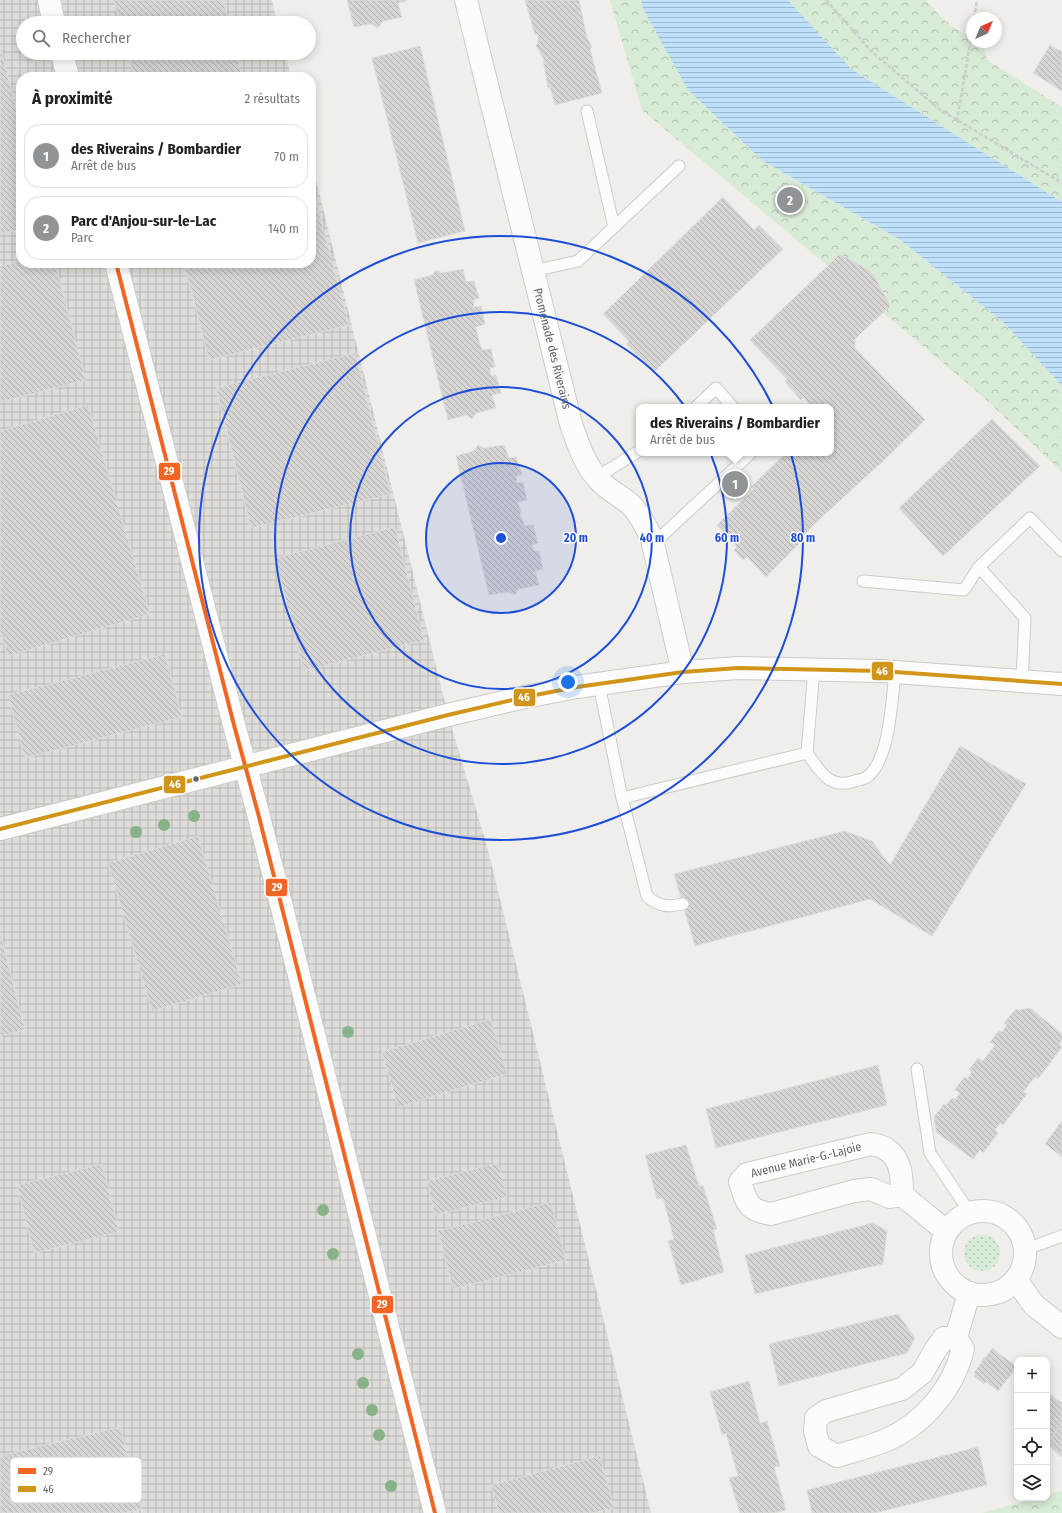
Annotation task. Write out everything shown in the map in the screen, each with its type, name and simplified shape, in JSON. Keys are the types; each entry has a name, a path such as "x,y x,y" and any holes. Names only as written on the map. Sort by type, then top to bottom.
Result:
{"street":[{"path":"49,0 52,16"},
{"name":"Promenade des Riverains","path":"466,0 571,424 589,467 601,482 632,506 645,524 653,544 683,672"},
{"path":"64,60 67,72"},
{"path":"117,268 258,814 435,1513"},
{"path":"0,829 245,766 525,697 599,684 683,672 738,668 814,669 895,672 1062,684"},
{"name":"Avenue Marie-G.-Lajoie","path":"870,1144 886,1148 897,1159 902,1178 902,1195 890,1196 871,1189 854,1191 771,1214 757,1211 747,1202 740,1182 747,1174 870,1144"},
{"path":"902,1195 946,1231"},
{"path":"980,1210 994,1212 1007,1218 1017,1228 1023,1240 1025,1254 1022,1267 1016,1280 1008,1287 994,1293 979,1295 969,1293 958,1287 949,1278 943,1268 940,1255 941,1243 946,1231 955,1221 970,1213 980,1210"},
{"path":"1016,1280 1034,1305 1062,1327"},
{"path":"956,1338 944,1338 922,1373 902,1389 826,1411 816,1418 815,1431 819,1446 837,1456 884,1441 913,1424 930,1410 948,1385 959,1365 963,1349 956,1338 969,1293"}],"lane":[{"path":"587,111 614,227"},
{"path":"533,271 578,261 678,166"},
{"path":"699,404 716,388 730,404"},
{"path":"597,477 636,453"},
{"path":"653,544 749,456"},
{"path":"863,581 964,590 979,567 1030,518 1062,552"},
{"path":"979,567 1025,618 1022,681"},
{"path":"814,669 807,753 827,779 833,782 851,782 867,777 877,765 887,739 895,672"},
{"path":"599,684 622,798 647,896 656,903 666,907 683,904"},
{"path":"622,798 807,753"},
{"path":"917,1069 930,1154 970,1213"},
{"path":"1024,1250 1062,1236"}],"path":[{"path":"826,0 871,51 939,109 1062,183"},
{"path":"975,12 977,0"},
{"path":"957,120 969,48"}],"shaded area":[{"path":"0,0 272,0 275,16 16,16 16,60 287,60 290,72 16,72 16,268 316,268 316,180 448,715 487,846 651,1513 0,1513"}],"green space":[{"path":"610,0 641,0 643,9 763,161 899,239 1003,322 1062,386 1062,472 981,395 642,110"},
{"path":"788,0 926,0 946,22 966,34 966,48 984,48 987,60 1062,107 1062,202 851,69"},
{"path":"986,1235 995,1240 999,1246 999,1260 995,1266 986,1271 978,1271 969,1266 965,1260 964,1249 969,1240 975,1236"},
{"path":"1062,1491 1062,1513 982,1513 1027,1501 1050,1501 1050,1494"}],"water":[{"path":"641,0 788,0 851,69 1062,202 1062,386 1003,322 899,239 763,161 688,90 643,9"}],"building":[{"path":"114,0 223,0 227,16 118,16"},
{"path":"347,0 407,1 398,3 402,17 383,21 378,28 371,24 354,27"},
{"path":"525,0 579,0 587,38 592,47 590,49 602,93 555,105 550,87 548,88 543,60 545,61 536,46 538,42 538,34 535,35"},
{"path":"1050,45 1062,52 1062,91 1033,73"},
{"path":"0,46 16,108 16,230 0,234"},
{"path":"420,46 465,231 418,243 372,58"},
{"path":"130,60 238,60 241,72 133,72"},
{"path":"723,197 754,230 759,225 783,249 654,372 626,344 629,341 603,314"},
{"path":"316,201 349,325 209,360 185,268 316,268"},
{"path":"840,254 869,270 874,275 890,306 855,339 855,348 925,420 824,515 802,537 804,539 766,577 747,557 743,560 734,550 737,547 717,525 754,489 751,487 783,456 834,456 834,404 810,404 803,397 801,400 785,382 787,379 750,340"},
{"path":"16,262 16,268 56,268 86,380 0,402 0,266"},
{"path":"463,269 466,282 474,281 479,298 473,300 474,307 481,306 485,324 476,327 478,338 482,350 491,349 495,367 490,368 491,376 496,375 501,393 492,395 496,408 476,413 472,419 467,415 448,420 414,280 432,275 436,270 442,273"},
{"path":"355,353 391,494 251,528 216,388"},
{"path":"88,405 150,614 8,656 0,631 0,431"},
{"path":"992,419 1040,466 943,556 899,508"},
{"path":"478,445 484,448 504,445 509,458 516,457 522,475 516,476 517,483 523,482 527,500 518,502 521,512 520,514 525,526 533,525 538,543 532,545 534,551 539,551 543,569 535,571 539,585 518,589 515,595 507,592 489,595 456,456 474,451"},
{"path":"395,527 424,640 304,671 275,558"},
{"path":"165,654 182,717 25,758 8,695"},
{"path":"960,746 1026,784 932,936 870,899 695,946 674,874 845,831 872,841 890,865"},
{"path":"198,836 242,984 152,1011 108,863"},
{"path":"0,932 25,1030 0,1036"},
{"path":"1030,1008 1062,1034 1062,1040 1059,1044 1062,1047 1038,1079 1035,1077 1023,1092 1027,1094 1003,1125 1000,1123 995,1130 998,1133 983,1153 980,1150 973,1159 936,1132 934,1117 944,1104 946,1105 952,1098 955,1100 960,1093 955,1090 964,1077 967,1079 972,1072 969,1070 978,1058 983,1061 995,1045 990,1042 999,1031 1002,1032 1007,1025 1004,1023 1016,1009"},
{"path":"491,1019 507,1074 398,1107 382,1052"},
{"path":"878,1065 887,1105 716,1148 706,1109"},
{"path":"1061,1122 1062,1123 1062,1157 1045,1144"},
{"path":"686,1145 699,1186 703,1186 717,1229 713,1230 724,1272 681,1285 668,1241 674,1239 663,1198 657,1199 645,1155"},
{"path":"498,1163 507,1197 435,1215 427,1181"},
{"path":"102,1164 119,1232 34,1253 17,1185"},
{"path":"551,1202 566,1260 453,1289 438,1231"},
{"path":"873,1223 887,1231 883,1264 755,1294 745,1255"},
{"path":"898,1314 915,1338 907,1353 779,1386 769,1344"},
{"path":"992,1348 1014,1365 1014,1371 998,1391 986,1382 984,1384 974,1376 976,1374 974,1373 983,1358 986,1357"},
{"path":"749,1381 760,1423 767,1421 780,1466 774,1467 786,1510 774,1513 740,1513 729,1478 738,1476 726,1433 722,1435 710,1392"},
{"path":"1050,1394 1062,1403 1062,1423 1050,1439"},
{"path":"1062,1423 1062,1457 1050,1447 1050,1440"},
{"path":"120,1427 128,1457 10,1457 10,1503 139,1503 141,1509 126,1513 0,1513 0,1456"},
{"path":"978,1447 987,1485 875,1513 812,1513 807,1490"},
{"path":"600,1456 614,1508 593,1513 499,1513 491,1485"}],"transit line":[{"name":"29","path":"117,268 234,725 258,813 435,1513"},
{"name":"46","path":"0,829 448,715 525,697 577,687 683,672 738,668 881,671 1062,684"}],"place":[{"name":"Parc d'Anjou-sur-le-Lac","path":"790,200"},
{"name":"des Riverains / Bombardier","path":"735,484"}]}
